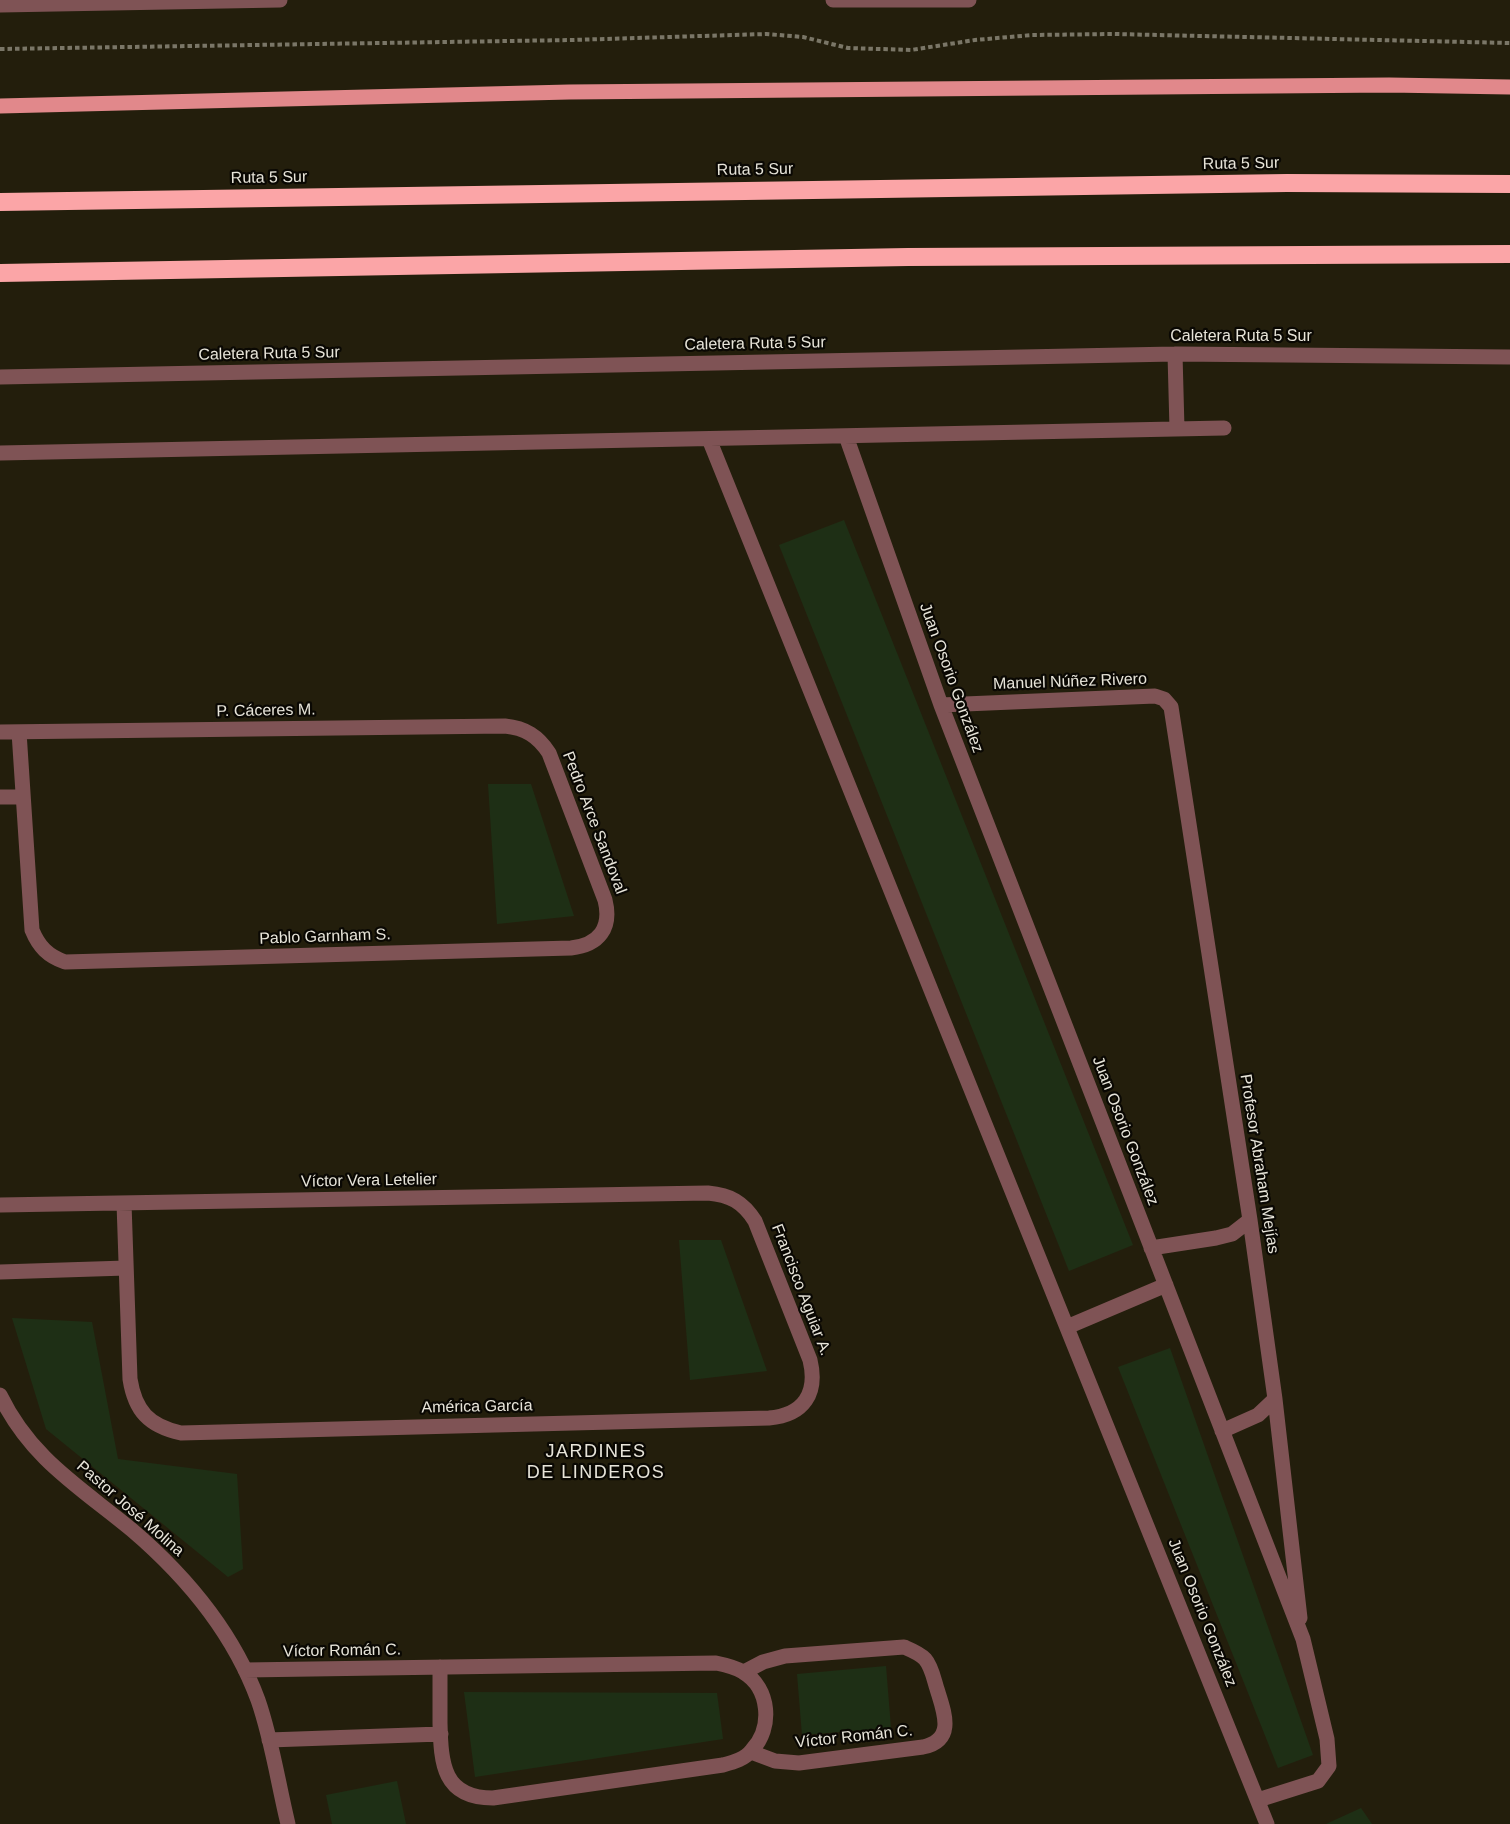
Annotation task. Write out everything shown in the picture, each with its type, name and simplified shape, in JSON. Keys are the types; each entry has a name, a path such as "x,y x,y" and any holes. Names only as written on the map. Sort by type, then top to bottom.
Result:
{"highway":[{"name":"Ruta 5 Sur","path":"0,202 1287,183 1510,184"},
{"path":"0,273 908,256 1510,254"}],"main road":[{"path":"0,105 569,92 1389,85 1510,87"}],"street":[{"path":"0,5 280,0"},
{"path":"833,0 969,0"},
{"path":"1175,354 1177,429"},
{"name":"Caletera Ruta 5 Sur","path":"0,377 1175,354 1510,357"},
{"path":"0,453 1224,428"},
{"name":"Juan Osorio González","path":"846,436 941,705 1303,1639 1327,1739 1329,1766 1318,1781 1258,1800"},
{"name":"Juan Osorio González","path":"709,438 1267,1824"},
{"name":"Manuel Núñez Rivero","path":"941,705 1155,696 1164,699"},
{"name":"Profesor Abraham Mejías","path":"1164,699 1171,707 1250,1221 1275,1399 1303,1639"},
{"name":"P. Cáceres M.","path":"0,732 505,726 519,727 531,733"},
{"path":"0,797 23,797 18,732"},
{"name":"Pedro Arce Sandoval","path":"531,733 542,742 549,753 608,911 603,932"},
{"name":"Pablo Garnham S.","path":"23,797 32,930 37,942 45,952 54,958 75,963 559,948 583,946 594,941 603,932"},
{"name":"Víctor Vera Letelier","path":"0,1205 708,1193 723,1194 737,1200"},
{"name":"Francisco Aguiar A.","path":"737,1200 748,1209 755,1221 810,1360 813,1372 812,1386 807,1398"},
{"path":"0,1272 126,1268 124,1203"},
{"path":"1151,1248 1232,1234 1250,1221"},
{"name":"América García","path":"126,1268 132,1392 137,1405 156,1425 181,1433 769,1418 791,1413 807,1398"},
{"path":"1067,1327 1166,1285"},
{"name":"Pastor José Molina","path":"0,1395 24,1436 43,1458 169,1564 217,1620 245,1670 258,1701 288,1824"},
{"path":"1222,1431 1258,1415 1275,1399"},
{"name":"Víctor Román C.","path":"245,1670 716,1663 744,1672 763,1662 785,1656 904,1647 924,1659 930,1669 945,1714 946,1725 943,1735 938,1741 923,1747 799,1763 774,1761 751,1752"},
{"path":"440,1667 443,1766 448,1778 456,1787 480,1798 493,1798 738,1761 751,1752 760,1740 767,1711 763,1696 755,1682 744,1672"},
{"path":"269,1740 441,1734"}],"path":[{"path":"0,49 560,40 766,34 803,37 848,48 911,50 975,40 1043,35 1154,35 1510,43"}],"green space":[{"path":"844,520 1133,1245 1069,1271 779,545"},
{"path":"488,784 531,784 574,916 497,924"},
{"path":"679,1240 721,1240 767,1371 690,1380"},
{"path":"12,1318 92,1322 118,1459 237,1474 243,1569 228,1577 46,1429"},
{"path":"1170,1348 1313,1755 1278,1768 1118,1367"},
{"path":"886,1666 891,1728 802,1735 797,1674"},
{"path":"464,1692 717,1693 723,1739 475,1777"},
{"path":"397,1781 406,1824 332,1824 326,1795"},
{"path":"1361,1808 1372,1824 1326,1824"}],"district":[{"name":"JARDINES DE LINDEROS","path":"596,1462"}]}
